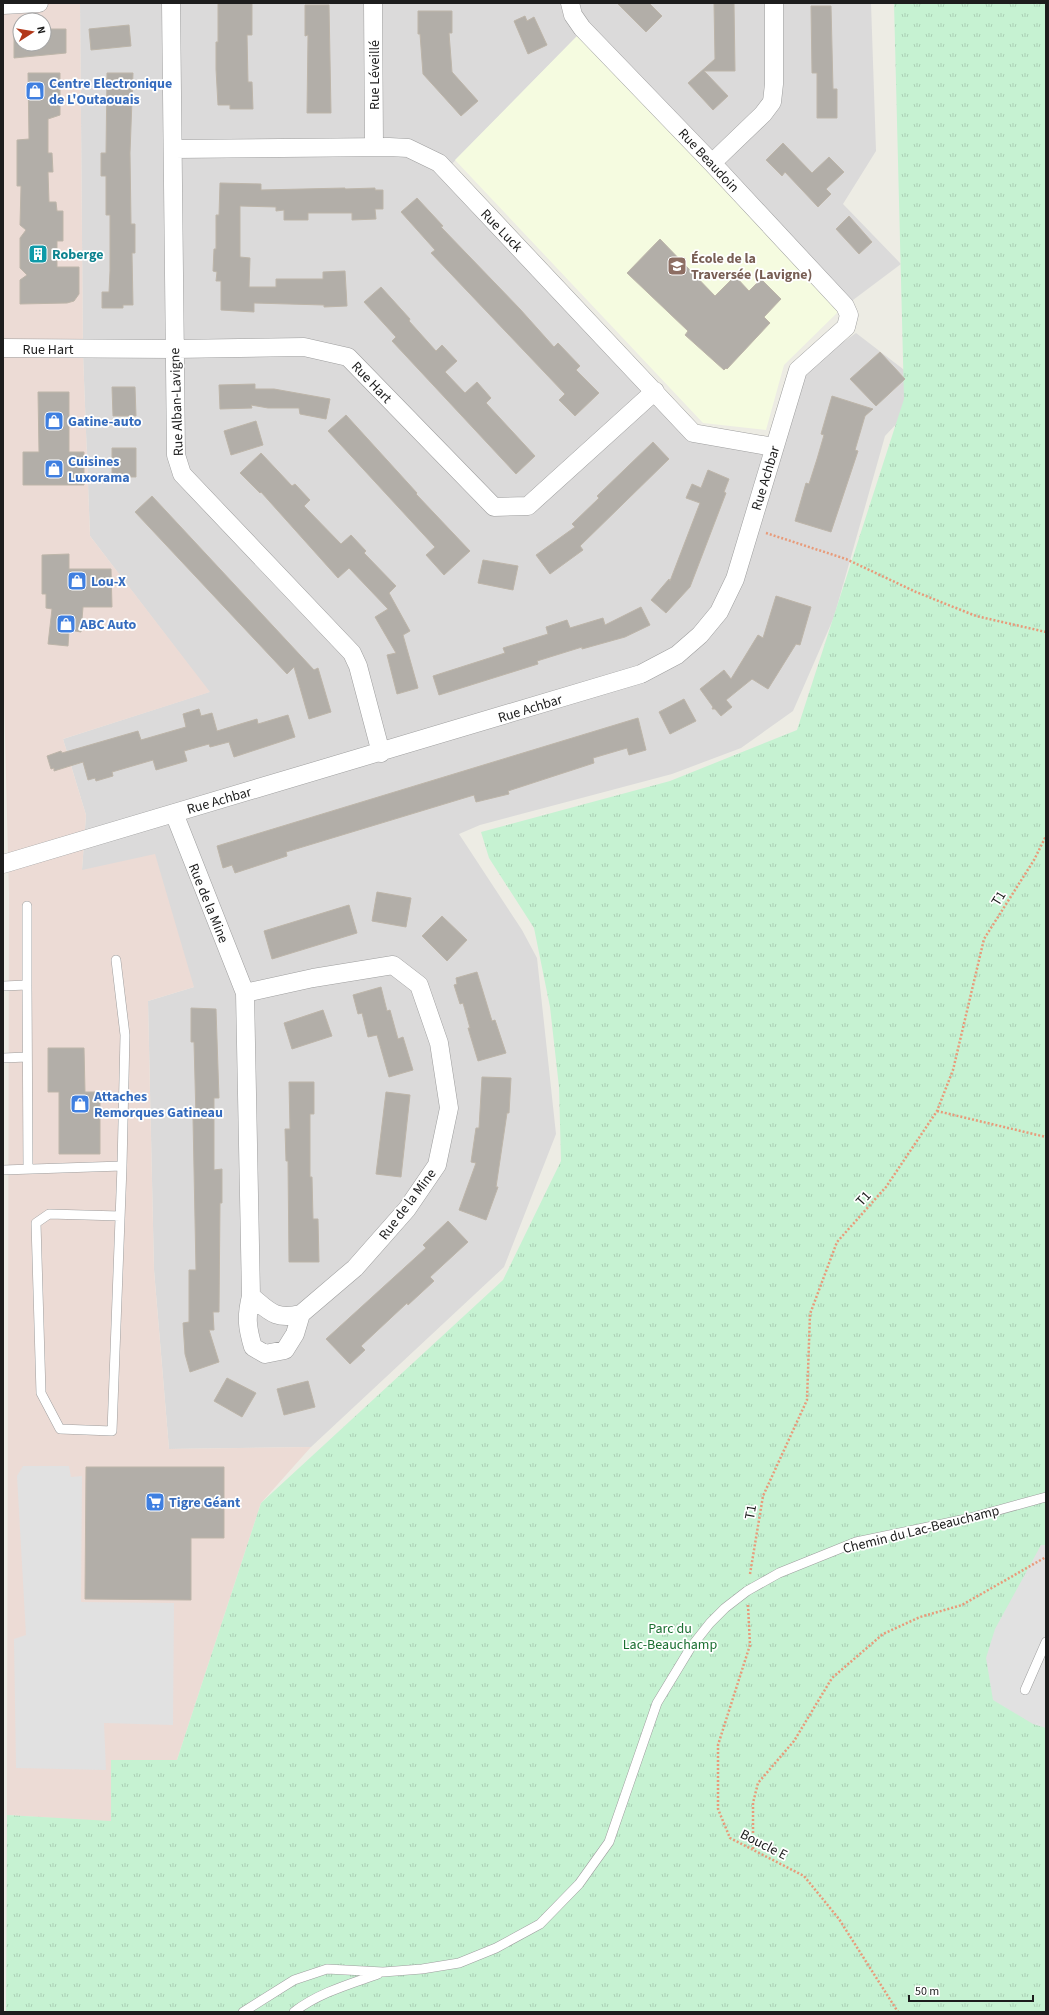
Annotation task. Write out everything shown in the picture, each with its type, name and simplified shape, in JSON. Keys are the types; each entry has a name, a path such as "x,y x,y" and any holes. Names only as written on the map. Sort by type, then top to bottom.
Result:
{"street":[{"path":"3,5 40,3"},
{"name":"Rue Alban-Lavigne","path":"171,3 174,149 174,349 176,455 182,474 352,653 358,666 381,753"},
{"name":"Rue Léveillé","path":"373,3 374,146"},
{"name":"Rue Beaudoin","path":"570,3 573,15 582,28 712,163 845,306 849,316"},
{"path":"712,163 763,114 772,102 774,84 774,3"},
{"name":"Rue Luck","path":"174,149 374,146 408,148 438,163 655,390 693,433 774,447"},
{"name":"Rue Achbar","path":"3,864 381,753 641,674 677,655 700,635 719,612 735,579 798,370 846,327 849,316"},
{"name":"Rue Hart","path":"3,348 174,349 304,347 348,357 494,507 528,506 655,390"},
{"name":"Rue de la Mine","path":"174,814 245,993 251,1296 246,1316 248,1331 253,1347 265,1354 286,1350 295,1334 301,1314 356,1268 407,1209 437,1165 449,1108 439,1043 419,985 393,965 313,978 245,993"},
{"path":"251,1296 270,1312 286,1317 301,1314"}],"lane":[{"path":"27,906 28,1170"},
{"path":"116,960 125,1035 122,1166 112,1431 60,1429 40,1393 36,1224 49,1214 120,1216"},
{"path":"3,986 27,985"},
{"path":"3,1058 27,1057"},
{"path":"3,1170 122,1166"},
{"name":"Chemin du Lac-Beauchamp","path":"243,2012 294,1980 327,1969 383,1972 422,1969 460,1963 496,1948 540,1924 579,1884 609,1842 657,1703 691,1647 710,1623 725,1608 747,1591 779,1573 856,1542 966,1519 1046,1497"},
{"path":"1025,1690 1046,1642"},
{"name":"Chemin du Lac-Beauchamp","path":"294,2012 302,2006 333,1990 383,1972"}],"path":[{"path":"750,528 846,559 916,592 976,616 1046,632"},
{"name":"T1","path":"747,1591 763,1496 807,1400 810,1314 837,1242 886,1187 937,1111 953,1070 984,939 1034,860 1046,836"},
{"path":"937,1111 1046,1138"},
{"path":"752,1849 754,1803 758,1783 794,1741 832,1678 883,1634 920,1617 962,1605 1046,1557"},
{"name":"Boucle E","path":"747,1591 750,1645 718,1745 718,1810 730,1838 804,1876 839,1919 898,2012"}],"shaded area":[{"path":"3,3 80,3 83,354 90,536 210,692 63,739 86,815 82,870 155,854 194,987 148,1001 154,1270 169,1449 311,1447 261,1503 177,1760 111,1760 111,1822 7,1815 9,894 3,658"},
{"path":"80,3 871,3 876,151 843,204 901,264 841,309 581,32 443,173 696,437 773,457 798,374 856,333 929,389 885,436 834,617 793,711 741,748 672,774 480,825 459,834 522,930 537,958 556,1134 504,1267 311,1447 169,1449 154,1270 148,1001 194,987 82,870 86,815 63,739 209,692 90,536 83,354"},
{"name":"École de la Traversée (Lavigne)","path":"581,32 841,309 784,365 766,430 703,423 455,160"},
{"path":"23,1466 69,1466 71,1477 82,1476 81,1602 174,1603 173,1725 104,1723 106,1770 16,1768 14,1639 26,1635 17,1476"},
{"path":"1041,1545 1046,1545 1046,1728 1033,1724 993,1700 986,1658 995,1629"}],"green space":[{"name":"Parc du Lac-Beauchamp","path":"894,3 1046,3 1046,2012 6,2012 7,1815 111,1821 111,1760 177,1760 261,1503 503,1280 561,1161 559,1087 550,1007 534,928 489,858 481,832 670,781 797,730 904,399"}],"building":[{"path":"218,3 252,3 252,35 247,35 248,82 252,82 253,109 230,109 230,105 218,105 216,42 218,42"},
{"path":"617,3 649,3 662,16 646,32"},
{"path":"714,3 734,3 735,71 704,71 728,96 713,110 688,83 715,59"},
{"path":"305,5 329,5 331,113 307,113 308,35 305,36"},
{"path":"811,6 831,6 833,89 837,89 837,118 817,118 817,73 812,73"},
{"path":"418,11 452,11 452,33 449,33 452,72 478,101 461,116 423,74 420,34 418,34"},
{"path":"525,16 527,21 534,17 547,45 528,54 514,21"},
{"path":"129,25 131,46 91,50 89,29"},
{"path":"52,29 66,29 66,53 14,58 14,52 52,52"},
{"path":"28,73 60,73 60,115 48,119 48,153 52,153 53,172 48,172 49,202 56,202 57,211 63,211 63,241 57,241 57,267 79,267 79,294 74,301 67,303 20,304 20,280 27,275 20,268 20,238 26,230 20,225 21,186 17,186 17,140 29,139"},
{"path":"107,73 133,73 130,153 131,224 135,224 135,253 132,253 133,305 123,305 123,308 102,308 102,292 109,292 110,271 110,215 106,215 106,176 101,176 101,153 106,153"},
{"path":"783,143 812,173 829,157 844,172 826,189 831,194 818,207 785,172 782,176 766,160"},
{"path":"220,183 261,184 261,190 375,188 375,190 383,190 383,209 375,209 376,219 352,220 352,213 308,213 308,220 284,220 284,210 276,211 276,207 240,206 240,257 250,258 249,287 276,287 276,279 323,279 323,272 345,271 347,306 324,307 324,305 254,303 254,312 221,310 221,281 216,281 217,272 213,271 214,249 216,249 216,215 219,215"},
{"path":"417,198 443,226 441,227 520,309 554,347 558,343 580,366 576,370 599,393 575,416 559,400 565,394 431,253 435,250 401,212"},
{"path":"849,216 872,242 859,254 836,229"},
{"path":"660,239 715,296 735,276 749,291 761,279 781,299 764,317 770,323 727,369 726,368 724,370 685,335 688,331 627,273"},
{"path":"381,287 436,351 442,345 457,361 445,372 465,393 477,382 491,398 486,403 535,456 516,474 392,341 396,337 364,302"},
{"path":"880,352 905,379 876,406 850,379"},
{"path":"255,384 255,389 274,389 330,399 326,419 300,414 299,408 268,408 251,405 252,408 220,409 219,385"},
{"path":"112,387 135,387 136,416 113,416"},
{"path":"38,392 69,392 69,452 84,452 84,485 23,485 23,452 39,452"},
{"path":"832,396 873,409 865,416 855,450 858,451 831,532 795,521 806,483 809,484 817,459 824,435 821,434"},
{"path":"346,415 417,493 416,494 470,551 444,575 426,555 435,547 328,431"},
{"path":"256,421 263,445 231,455 224,431"},
{"path":"653,442 669,459 580,546 583,550 550,574 536,555 575,527 572,524 599,498 597,496"},
{"path":"112,448 136,448 136,477 112,477"},
{"path":"261,453 292,486 295,484 310,500 304,506 341,544 351,535 366,551 364,553 396,586 389,593 410,631 403,635 418,688 397,694 387,655 396,653 375,617 388,609 349,568 338,578 261,492 260,493 240,473"},
{"path":"708,470 729,479 724,492 726,493 690,587 666,613 651,600 669,579 670,581 700,503 686,498 692,484 701,488"},
{"path":"152,496 314,670 318,668 331,712 309,719 294,667 287,674 135,512"},
{"name":"Lou-X","path":"69,554 69,569 111,569 112,607 83,607 81,632 69,630 68,646 48,644 52,609 46,608 46,594 42,594 42,555"},
{"path":"483,560 518,566 513,590 478,583"},
{"path":"776,596 811,607 800,645 796,644 768,689 752,679 726,700 732,707 721,716 715,709 712,709 713,707 700,689 724,670 731,679 758,635 763,638"},
{"path":"641,607 650,625 625,637 582,649 582,647 537,661 538,664 439,695 433,676 505,653 503,648 548,634 546,627 567,620 570,628 603,618 605,625"},
{"path":"684,699 696,721 670,734 659,712"},
{"path":"199,709 201,716 212,713 217,731 257,719 258,724 288,715 295,737 234,757 229,742 210,747 209,744 184,751 187,761 156,770 153,760 112,772 113,776 96,781 95,778 88,780 83,762 54,771 54,768 51,769 47,756 138,731 141,740 186,727 183,714"},
{"path":"638,718 646,750 629,755 627,748 593,758 594,763 508,791 509,794 476,802 474,795 286,852 287,856 235,873 232,865 223,868 217,846"},
{"path":"377,892 411,898 406,927 372,921"},
{"path":"349,905 357,933 272,959 264,931"},
{"path":"442,916 467,940 447,961 422,936"},
{"path":"477,972 492,1021 495,1020 506,1053 478,1061 468,1028 470,1028 463,1003 460,1004 454,985 457,984 456,978"},
{"path":"381,987 387,1011 390,1010 398,1039 403,1037 413,1070 389,1077 377,1035 368,1037 362,1013 358,1014 353,995"},
{"path":"191,1008 216,1009 219,1098 214,1098 214,1170 222,1169 222,1203 220,1203 219,1312 213,1312 214,1330 209,1330 219,1362 190,1372 185,1354 183,1323 189,1322 189,1270 196,1270 193,1118 196,1118 194,1042 191,1042"},
{"path":"323,1010 332,1036 292,1049 284,1023"},
{"name":"Attaches Remorques Gatineau","path":"48,1048 84,1048 85,1092 100,1092 100,1154 59,1154 59,1092 48,1092"},
{"path":"482,1077 511,1078 509,1113 507,1113 496,1187 498,1187 486,1220 459,1210 476,1163 471,1162 476,1128 479,1128"},
{"path":"289,1082 314,1082 314,1114 310,1114 310,1177 312,1177 313,1219 318,1219 319,1262 289,1262 288,1161 286,1161 285,1129 290,1129"},
{"path":"386,1092 410,1095 401,1177 376,1174"},
{"path":"448,1221 468,1242 430,1277 434,1281 408,1305 407,1303 361,1346 365,1350 350,1364 326,1339 426,1248 423,1245"},
{"path":"227,1378 256,1393 242,1417 214,1401"},
{"path":"308,1381 315,1407 284,1415 277,1389"},
{"name":"Tigre Géant","path":"86,1467 224,1467 224,1538 191,1538 191,1600 85,1599"}],"place":[{"name":"Centre Electronique de L'Outaouais","path":"35,91"},
{"name":"Roberge","path":"38,254"},
{"name":"École de la Traversée (Lavigne)","path":"677,266"},
{"name":"Gatine-auto","path":"54,421"},
{"name":"Cuisines Luxorama","path":"54,469"},
{"name":"Lou-X","path":"77,581"},
{"name":"ABC Auto","path":"66,624"},
{"name":"Attaches Remorques Gatineau","path":"80,1104"},
{"name":"Tigre Géant","path":"155,1502"}]}
